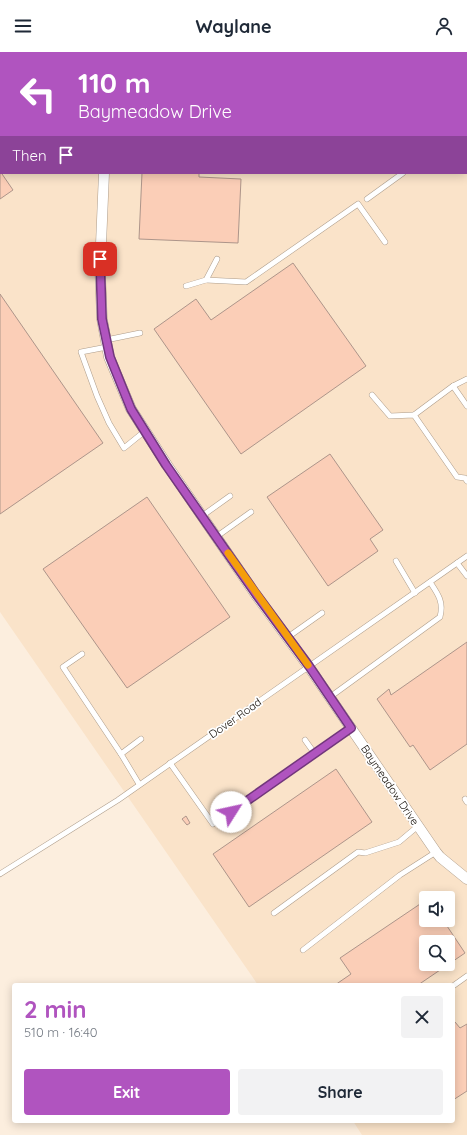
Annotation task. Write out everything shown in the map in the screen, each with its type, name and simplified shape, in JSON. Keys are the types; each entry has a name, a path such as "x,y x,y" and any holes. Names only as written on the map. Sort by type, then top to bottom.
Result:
{"street":[{"name":"Baymeadow Drive","path":"104,174 100,268 102,319 110,357 131,409 166,465 256,594 309,666 436,852 467,879"}],"lane":[{"path":"367,199 402,174"},
{"path":"186,286 206,280 246,282 358,204 385,242"},
{"path":"206,280 217,259"},
{"path":"140,333 81,352 97,396 109,423 124,448 145,431"},
{"path":"372,395 390,416 414,415 453,386 467,379"},
{"path":"453,386 467,406"},
{"path":"414,415 457,477 466,479"},
{"path":"202,516 230,496"},
{"path":"216,536 251,512"},
{"name":"Dover Road","path":"0,874 118,800 467,556"},
{"path":"396,561 414,593"},
{"path":"457,563 467,576"},
{"path":"330,697 440,617 442,609 439,596 430,582"},
{"path":"288,637 322,613"},
{"path":"82,654 63,667 121,754 139,784"},
{"path":"170,763 213,824 351,728"},
{"path":"121,754 141,739"},
{"path":"305,740 315,754"},
{"path":"274,913 358,852 365,853 399,842 418,826"},
{"path":"303,950 400,875 436,852"},
{"path":"455,985 467,976"}],"shaded area":[{"path":"0,174 467,174 467,1135 362,1135 354,1123 455,1123 455,983 257,983 0,612"}],"building":[{"path":"0,174 2,174 13,190 0,199"},
{"path":"142,174 199,174 199,177 241,179 238,243 139,239"},
{"path":"293,263 366,366 241,454 154,329 196,299 211,320"},
{"path":"0,294 103,443 0,514"},
{"path":"330,454 383,530 370,539 378,551 328,586 267,497"},
{"path":"147,497 230,617 127,688 43,569"},
{"path":"467,642 467,744 430,770 413,745 410,747 377,699 389,689 391,695"},
{"path":"336,769 372,822 249,907 213,854"},
{"path":"186,816 190,823 187,825 182,819"},
{"path":"419,905 419,927 448,927 453,935 419,935 419,971 439,971 421,983 338,983 351,974 340,958"},
{"path":"455,938 465,953 455,960"},
{"path":"455,1022 460,1028 467,1024 467,1091 455,1099"}],"slow traffic":[{"path":"228,553 308,665"}],"route":[{"path":"100,259 102,319 110,357 131,409 166,465 256,594 309,666 351,728 231,812"}]}
